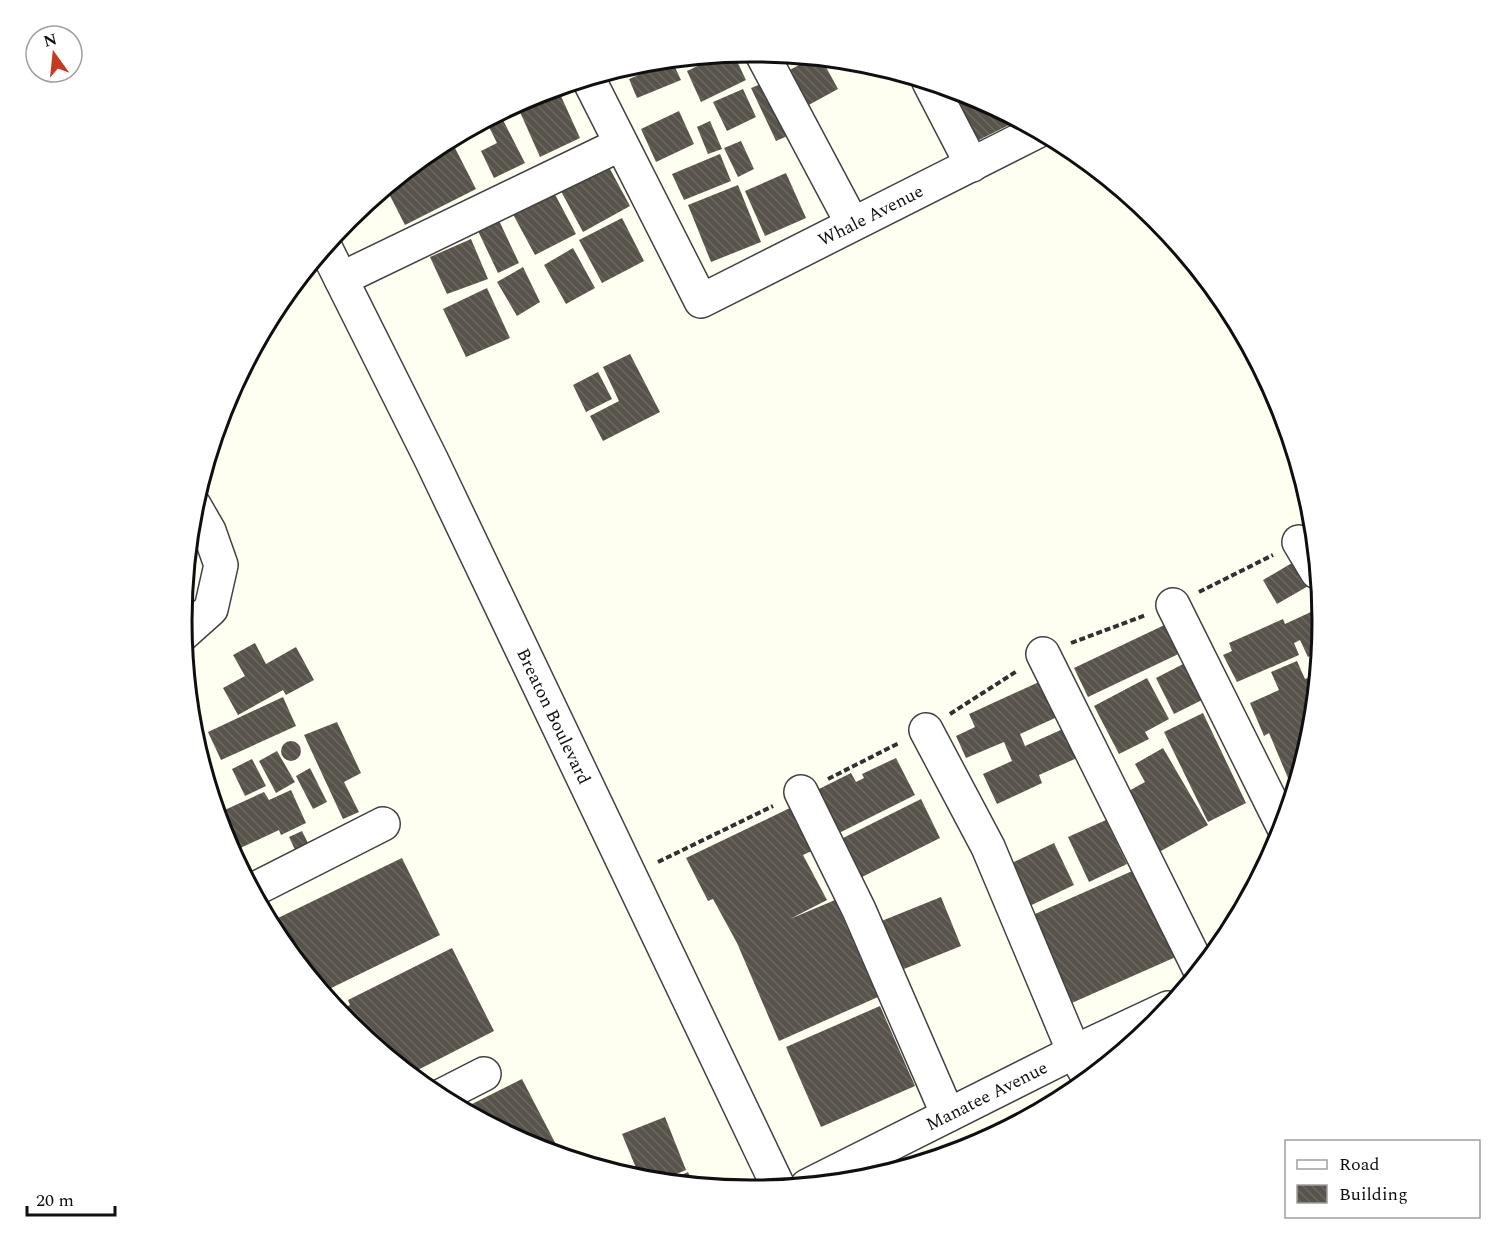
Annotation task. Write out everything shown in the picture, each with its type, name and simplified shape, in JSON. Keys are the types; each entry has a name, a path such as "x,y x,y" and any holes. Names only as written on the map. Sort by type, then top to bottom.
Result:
{"street":[{"path":"767,62 852,223"},
{"path":"341,279 621,144 592,85"},
{"path":"934,92 972,165"},
{"name":"Whale Avenue","path":"621,144 701,300 1030,135"},
{"name":"Breaton Boulevard","path":"329,255 431,459 775,1179"},
{"path":"192,626 211,609 221,565 209,531 202,519"},
{"path":"1299,542 1308,557"},
{"path":"1173,605 1277,814"},
{"path":"1043,654 1196,962"},
{"path":"926,730 988,847 1082,1065"},
{"path":"801,792 859,910 948,1115"},
{"path":"260,887 383,824"},
{"name":"Manatee Avenue","path":"865,1169 948,1115 1082,1065 1132,1032"},
{"path":"450,1092 484,1074"}],"path":[{"path":"630,875 926,730 1043,654 1173,605 1299,542"}],"building":[{"path":"738,62 746,80 701,102 687,71 702,64"},
{"path":"801,64 825,66 838,89 805,107 786,72"},
{"path":"675,67 681,80 637,98 629,79 648,71"},
{"path":"768,81 792,134 776,141 751,88"},
{"path":"743,89 756,117 727,131 713,102"},
{"path":"561,95 580,138 540,157 520,112"},
{"path":"961,102 1009,125 969,145 951,107"},
{"path":"679,111 694,144 656,162 641,129"},
{"path":"503,120 525,163 494,178 481,151 497,143 489,127"},
{"path":"710,121 722,149 708,154 697,127"},
{"path":"741,141 754,169 738,177 724,148"},
{"path":"455,147 476,189 405,225 389,195"},
{"path":"720,154 731,181 684,200 672,174"},
{"path":"603,156 630,206 583,232 556,182"},
{"path":"786,173 806,218 765,236 745,191"},
{"path":"550,185 576,234 535,255 509,207"},
{"path":"738,185 761,242 711,262 688,205"},
{"path":"495,212 519,263 498,273 478,231"},
{"path":"622,218 644,261 602,283 579,240"},
{"path":"471,239 488,279 447,294 430,257"},
{"path":"573,248 595,288 566,304 544,265"},
{"path":"523,267 540,302 517,316 497,282"},
{"path":"487,288 510,338 466,357 443,309"},
{"path":"630,354 660,412 603,441 590,416 619,401 603,367"},
{"path":"598,372 612,399 586,412 573,385"},
{"path":"1297,560 1310,585 1277,604 1263,580"},
{"path":"1311,612 1310,656 1308,657 1300,640 1294,643 1299,655 1237,682 1223,655 1232,651 1229,643 1283,619 1285,624"},
{"path":"1175,620 1189,649 1088,697 1074,668"},
{"path":"255,643 266,664 296,647 314,680 286,695 283,690 238,715 223,688 245,676 233,655"},
{"path":"1191,660 1210,696 1174,714 1156,678"},
{"path":"1297,661 1305,679 1308,678 1301,730 1288,778 1269,733 1264,736 1250,703 1279,690 1271,672"},
{"path":"1147,678 1169,719 1145,732 1149,739 1119,754 1094,706"},
{"path":"1039,682 1055,718 1020,734 1025,746 1063,729 1077,758 1039,775 1042,783 997,804 983,774 1012,761 1004,742 966,758 956,736 975,727 969,714"},
{"path":"283,697 296,726 221,760 208,732"},
{"path":"1203,713 1246,803 1208,822 1164,732"},
{"path":"337,722 361,773 344,782 359,812 343,819 304,735"},
{"path":"291,741 298,744 301,751 298,758 291,761 284,758 281,751 284,744"},
{"path":"1163,748 1208,825 1150,857 1116,798 1145,782 1135,764"},
{"path":"277,751 295,782 276,793 259,761"},
{"path":"896,758 915,795 827,839 815,791 851,773 856,782 864,778 862,774"},
{"path":"252,759 266,786 245,796 232,769"},
{"path":"310,768 327,802 313,809 296,776"},
{"path":"291,790 306,823 281,835 279,830 241,848 225,810 264,792 269,800"},
{"path":"921,799 940,838 856,880 837,841"},
{"path":"794,806 816,849 803,855 827,900 790,919 835,900 878,997 779,1041 737,943 713,899 708,901 686,858"},
{"path":"1106,820 1127,864 1089,882 1068,837"},
{"path":"302,831 310,847 297,854 289,837"},
{"path":"1054,843 1074,885 1021,910 1001,868"},
{"path":"402,858 440,935 330,989 308,962 278,918"},
{"path":"1139,868 1178,956 1065,1006 1026,918"},
{"path":"941,897 961,946 894,973 874,924"},
{"path":"452,948 494,1031 418,1070 356,1017 347,1007 350,1005 348,1000"},
{"path":"880,1006 915,1086 821,1127 786,1047"},
{"path":"522,1079 556,1145 505,1123 470,1105"},
{"path":"665,1117 686,1170 674,1175 636,1168 622,1134"},
{"path":"688,1172 690,1177 679,1176"}]}
